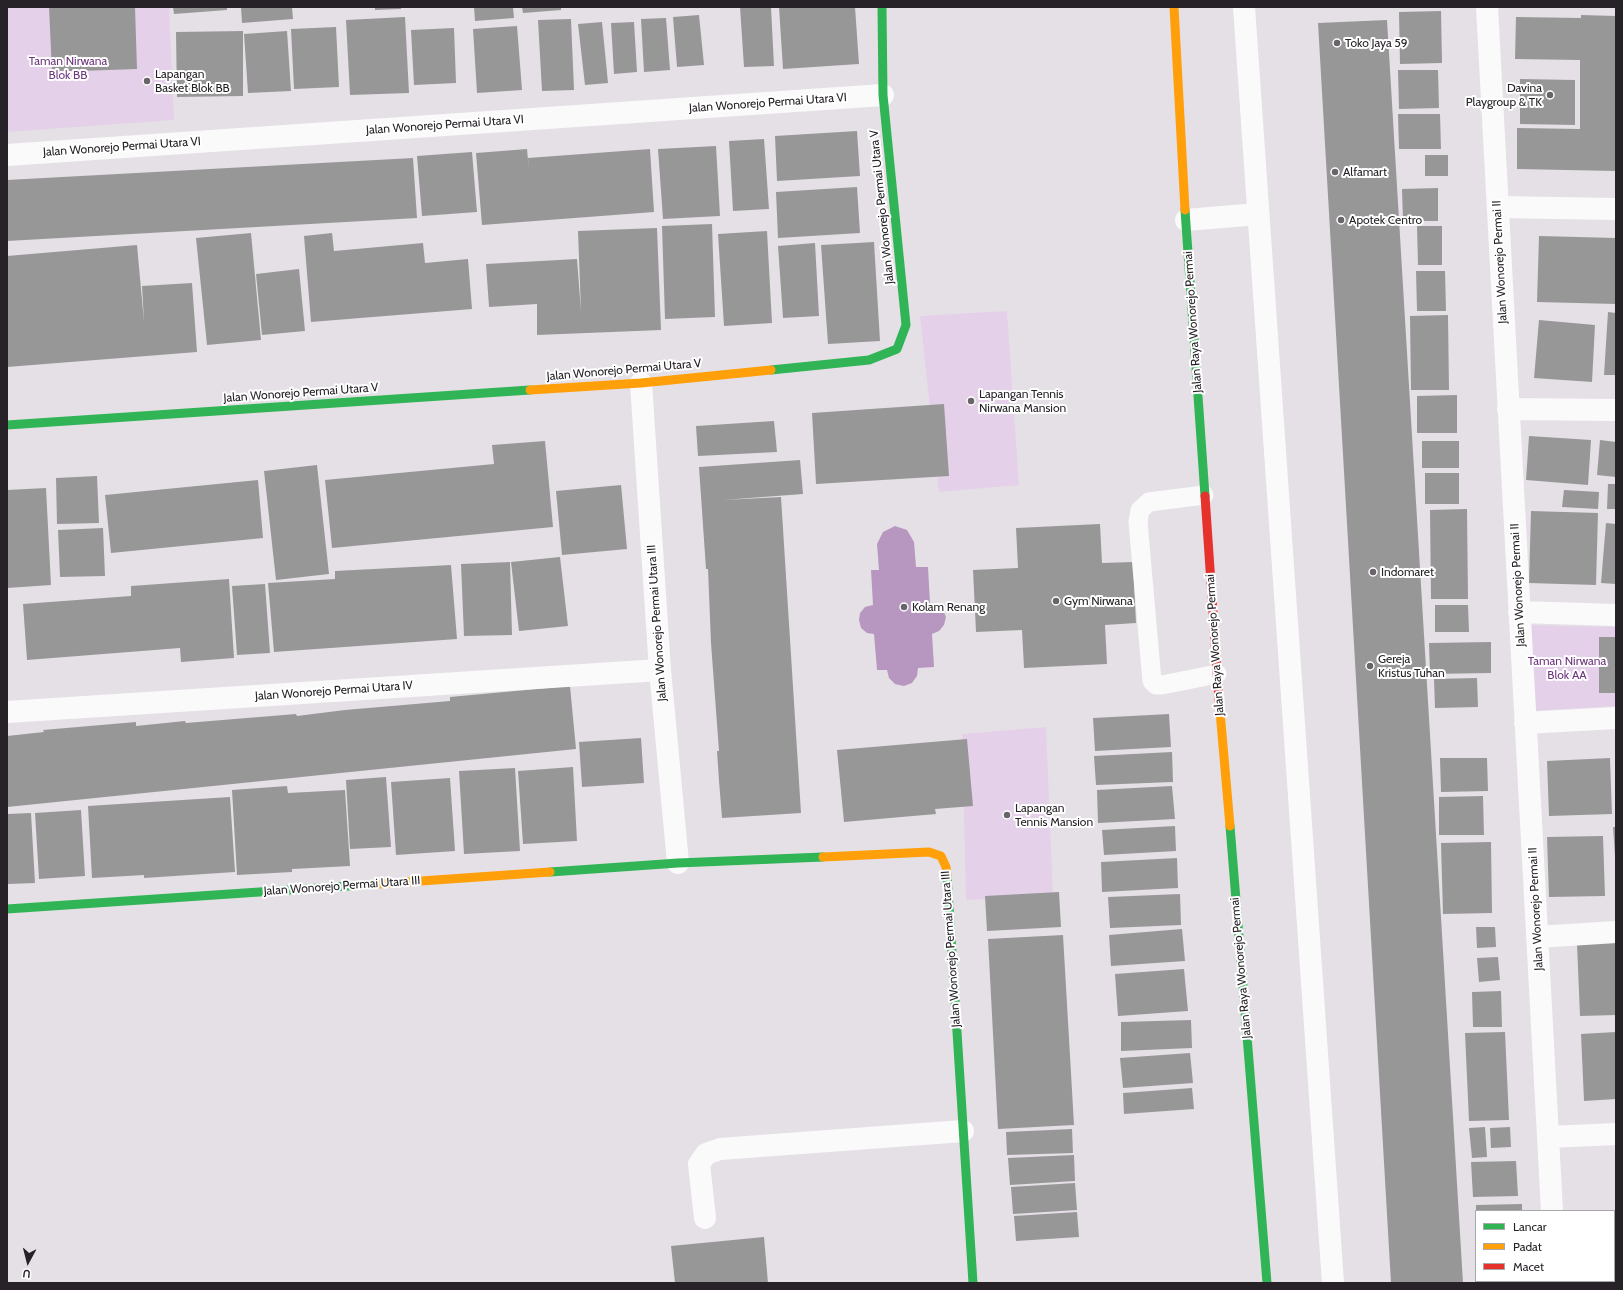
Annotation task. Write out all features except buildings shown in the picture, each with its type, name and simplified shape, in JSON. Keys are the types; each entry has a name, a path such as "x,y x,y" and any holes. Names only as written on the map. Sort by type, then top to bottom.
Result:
{"street":[{"name":"Jalan Wonorejo Permai Utara V","path":"7,425 641,383 869,360 897,349 906,325 883,95 882,7"},
{"name":"Jalan Raya Wonorejo Permai","path":"1174,7 1186,220 1217,674 1267,1283"},
{"path":"1244,7 1333,1283"},
{"name":"Jalan Wonorejo Permai II","path":"1487,7 1552,1210"},
{"name":"Jalan Wonorejo Permai Utara VI","path":"7,155 883,95"},
{"path":"1498,207 1616,209"},
{"path":"1186,220 1258,214"},
{"name":"Jalan Wonorejo Permai Utara III","path":"641,383 660,670 678,863"},
{"path":"1508,410 1616,410"},
{"path":"1520,612 1616,615"},
{"name":"Jalan Wonorejo Permai Utara IV","path":"7,712 660,670"},
{"path":"1525,723 1616,718"},
{"name":"Jalan Wonorejo Permai Utara III","path":"7,909 678,863 929,852 941,856 946,867 973,1283"},
{"path":"1537,937 1616,932"},
{"path":"705,1218 699,1164 706,1154 720,1149 963,1131"},
{"path":"1548,1137 1616,1134"}],"lane":[{"path":"1204,495 1149,502 1140,510 1138,522 1152,681 1156,685 1162,685 1217,674"}],"green space":[{"name":"Taman Nirwana Blok BB","path":"7,7 169,7 174,120 7,132"},
{"name":"Lapangan Tennis Nirwana Mansion","path":"1007,311 1019,485 939,492 920,316"},
{"name":"Taman Nirwana Blok AA","path":"1520,625 1616,627 1616,706 1530,711"},
{"name":"Lapangan Tennis Mansion","path":"1046,727 1053,896 966,900 962,734"}],"shaded area":[{"name":"Kolam Renang","path":"895,526 907,530 914,542 916,567 928,567 930,603 938,605 943,610 946,617 944,625 939,631 932,634 934,667 918,668 917,676 912,683 904,686 895,684 889,678 887,670 877,670 874,634 867,633 861,628 859,620 860,613 865,607 873,605 871,570 879,570 877,544 883,532"}],"traffic: fast":[{"path":"771,370 869,360 897,349 906,325 883,95 882,7"},
{"path":"1185,210 1205,496"},
{"path":"7,425 530,390"},
{"path":"1230,826 1267,1283"},
{"path":"550,872 678,863 823,857"},
{"path":"947,875 973,1283"},
{"path":"7,909 378,884"}],"traffic: slow":[{"path":"1174,7 1185,210"},
{"path":"530,390 641,383 771,370"},
{"path":"1219,700 1230,826"},
{"path":"823,857 929,852 941,856 946,867 947,875"},
{"path":"378,884 550,872"}],"traffic: jam":[{"path":"1205,496 1219,700"}],"place":[{"name":"Toko Jaya 59","path":"1337,43"},
{"name":"Lapangan Basket Blok BB","path":"147,81"},
{"name":"Davina Playgroup & TK","path":"1550,95"},
{"name":"Alfamart","path":"1335,172"},
{"name":"Apotek Centro","path":"1341,220"},
{"name":"Lapangan Tennis Nirwana Mansion","path":"971,401"},
{"name":"Indomaret","path":"1373,572"},
{"name":"Gym Nirwana","path":"1056,601"},
{"name":"Kolam Renang","path":"904,607"},
{"name":"Gereja Kristus Tuhan","path":"1370,666"},
{"name":"Lapangan Tennis Mansion","path":"1007,815"}]}
